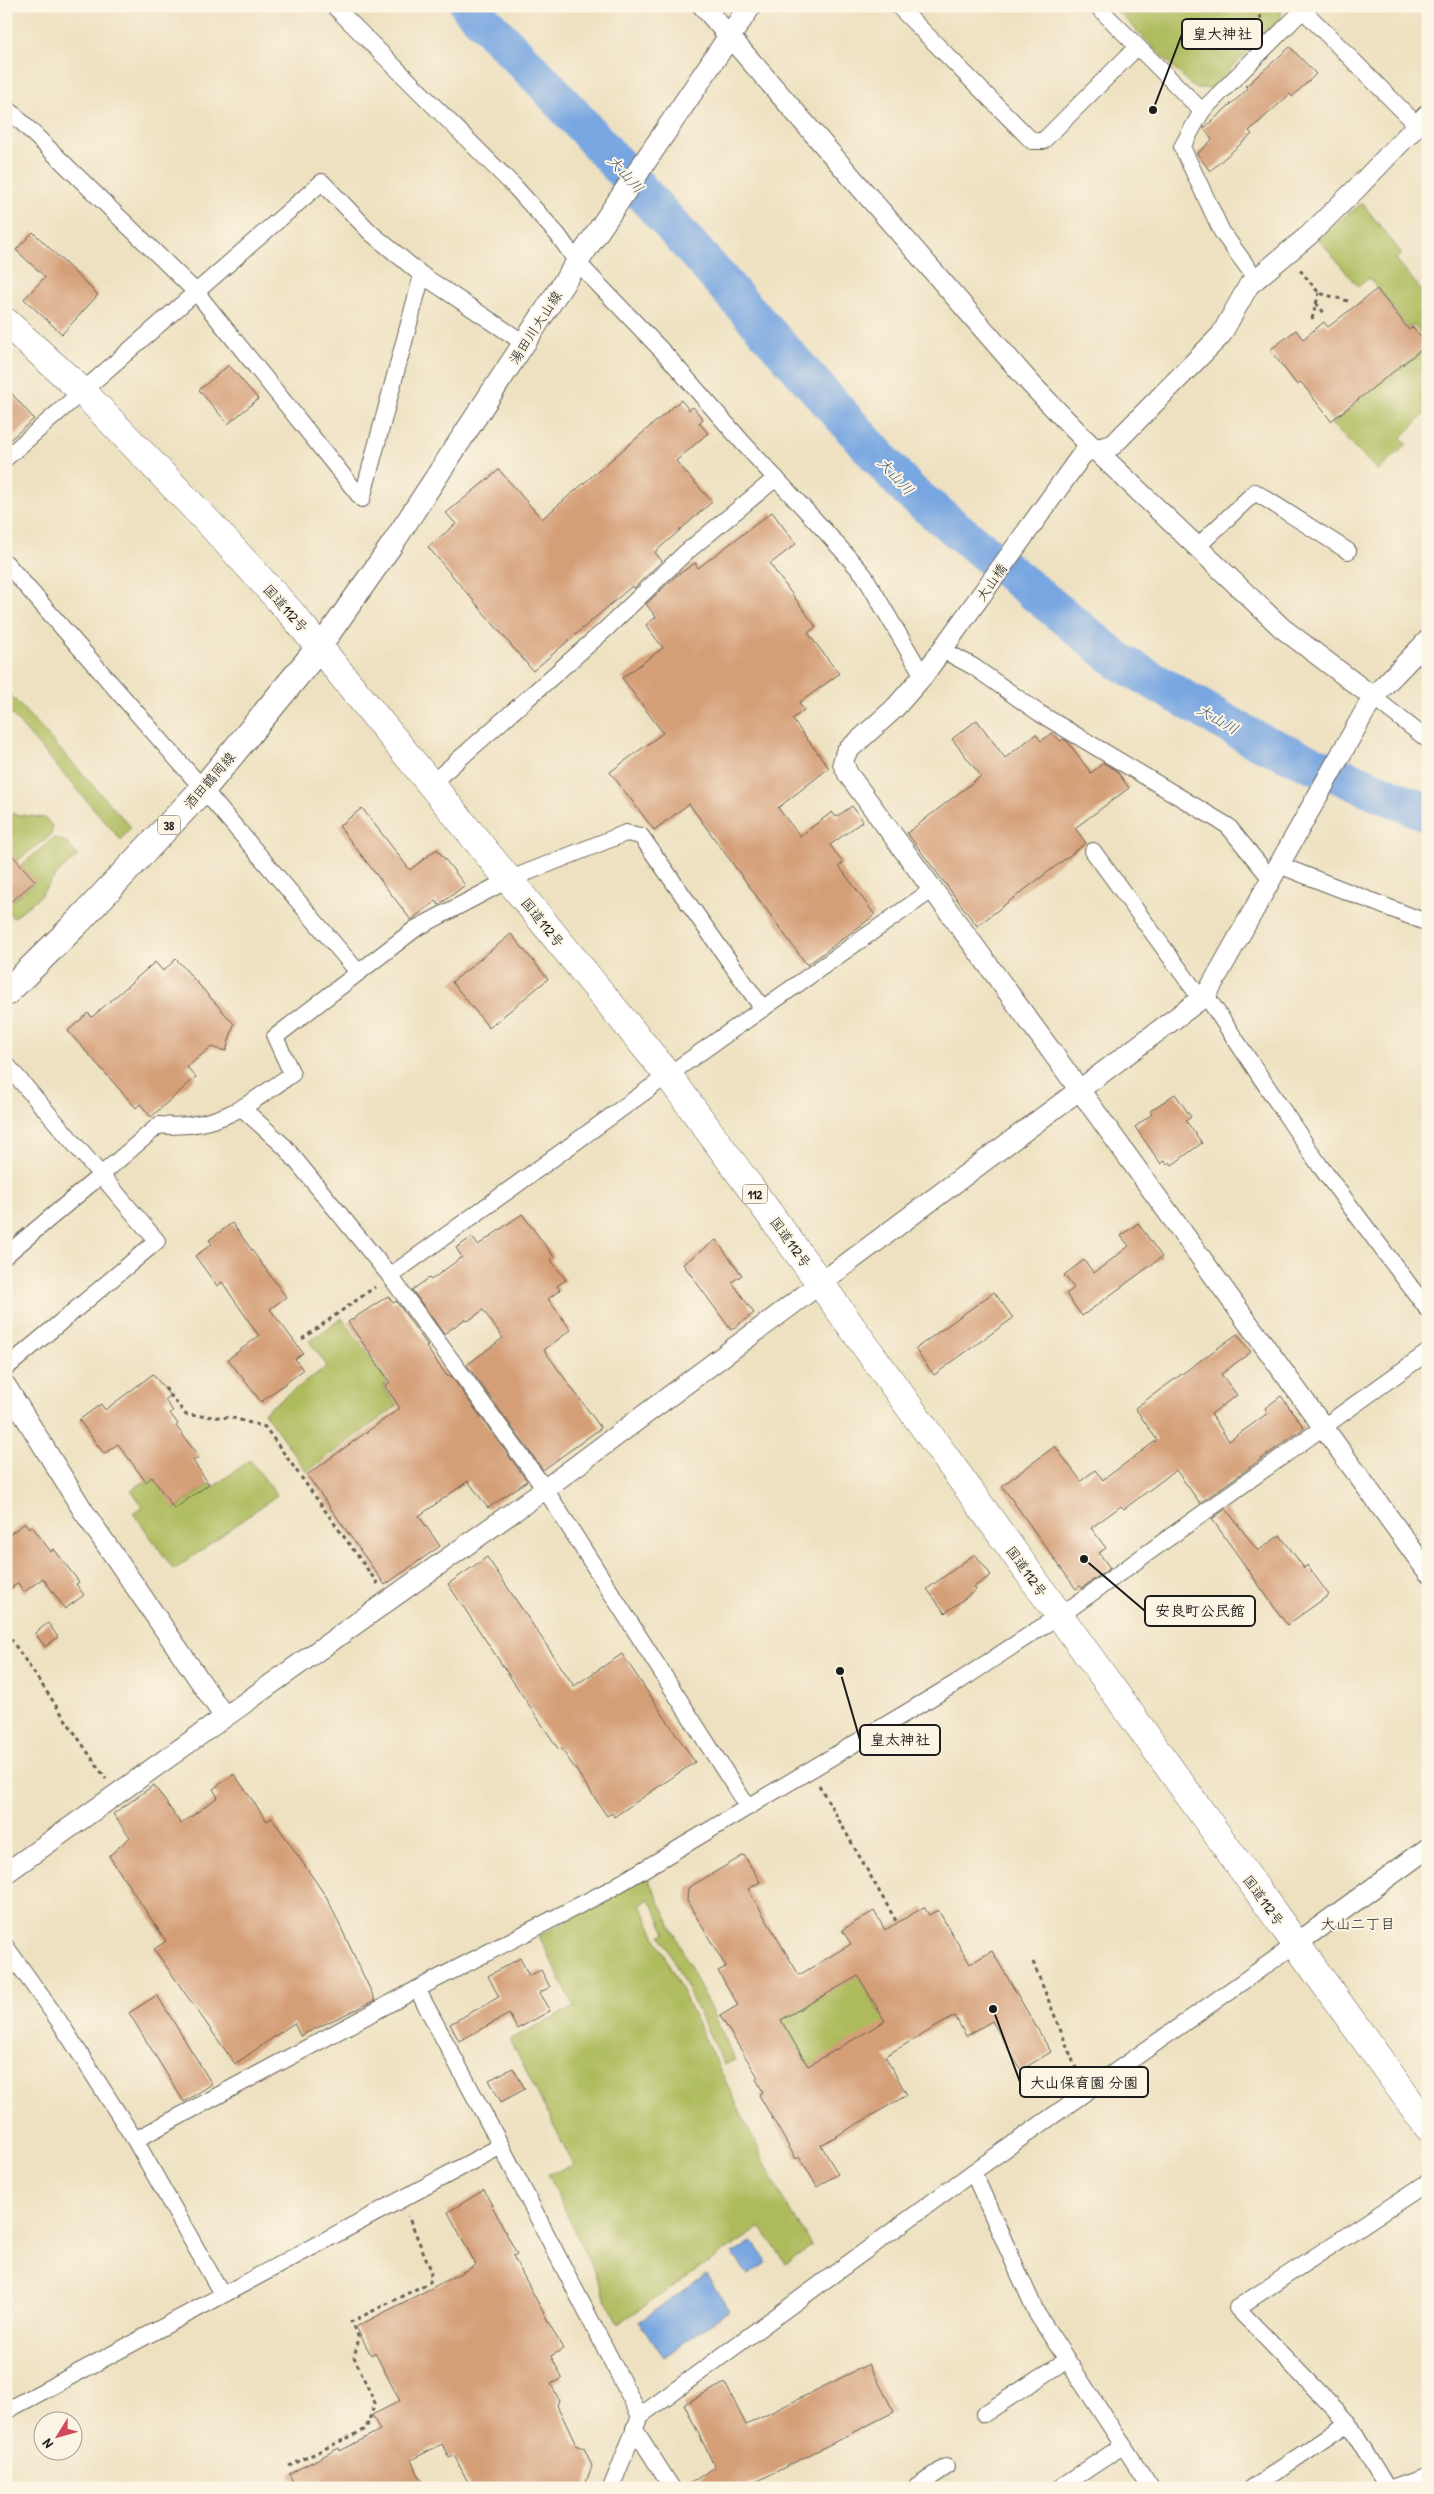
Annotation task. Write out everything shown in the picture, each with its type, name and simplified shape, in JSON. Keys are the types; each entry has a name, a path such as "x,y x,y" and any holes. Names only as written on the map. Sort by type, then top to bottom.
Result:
{"highway":[{"name":"国道112号","path":"6,322 82,392 213,527 320,647 668,1075 1428,2127"}],"main road":[{"name":"湯田川大山線","path":"320,647 391,546 579,259 750,6"},
{"name":"酒田鶴岡線","path":"6,993 77,923 203,789 320,647"}],"street":[{"path":"334,6 516,187 864,575 923,676"},
{"path":"702,6 1030,383 1095,449 1196,548 1282,628 1428,740"},
{"path":"1097,6 1202,111"},
{"path":"902,8 1032,141 1043,141 1137,47"},
{"path":"1256,279 1222,232 1182,147 1202,111 1303,8 1422,119"},
{"path":"6,107 196,292 362,498 422,275"},
{"name":"大山橋","path":"932,890 861,789 848,774 843,763 846,752 894,709 923,676 1084,452 1113,445 1221,334 1249,285 1286,254 1356,189 1422,119"},
{"path":"6,458 322,182 371,233 422,275 524,343"},
{"path":"431,784 606,629 684,554 776,478"},
{"path":"1196,548 1255,492 1348,552"},
{"path":"6,563 203,789 358,972"},
{"path":"6,1873 545,1489 1203,996 1373,697 1428,640"},
{"path":"946,646 1040,713 1228,826 1278,866 1428,923"},
{"path":"6,1255 159,1125 178,1127 198,1125 243,1109 292,1074 275,1037 415,930 508,880 626,833 641,836 763,1009"},
{"path":"1093,851 1203,996 1320,1166 1428,1310"},
{"path":"390,1276 668,1075 932,890 1079,1089 1428,1572"},
{"path":"6,1064 157,1241 6,1368"},
{"path":"243,1109 286,1147 390,1276 545,1489 747,1806"},
{"path":"135,2140 417,1989 609,1890 961,1680 1059,1616 1323,1429 1428,1352"},
{"path":"6,1386 84,1512 224,1716"},
{"path":"611,2488 637,2422 973,2172 1296,1944 1428,1848"},
{"path":"6,1947 59,2021 135,2140 222,2294"},
{"path":"417,1989 501,2146 637,2422 672,2488"},
{"path":"6,2411 501,2146"},
{"path":"973,2172 1037,2314 1152,2488"},
{"path":"1428,2182 1237,2308 1348,2423 1389,2488 1428,2475"},
{"path":"984,2414 1067,2360"},
{"path":"1252,2488 1348,2423"},
{"path":"1059,2488 1124,2445"},
{"path":"916,2488 946,2467"}],"path":[{"path":"1260,32 1261,6"},
{"path":"1286,254 1319,293 1348,301"},
{"path":"1312,319 1319,293"},
{"path":"1316,302 1326,314"},
{"path":"302,1339 390,1276"},
{"path":"165,1388 186,1415 233,1418 264,1427 389,1599"},
{"path":"6,1632 116,1794"},
{"path":"810,1769 896,1921"},
{"path":"1033,1962 1085,2093"},
{"path":"289,2466 366,2428 375,2403 354,2357 359,2338 351,2322 430,2282 431,2270 407,2214"}],"green space":[{"path":"1112,6 1282,6 1281,18 1212,88 1194,88"},
{"path":"1362,203 1402,254 1396,259 1428,298 1428,343 1414,325 1409,329 1369,278 1358,287 1318,238"},
{"path":"1428,346 1428,411 1401,438 1407,444 1378,471 1331,424 1360,401 1354,391 1374,375 1381,383"},
{"path":"6,690 131,827 121,840 6,708"},
{"path":"6,813 45,818 53,827 51,835 17,861 6,848"},
{"path":"54,838 66,842 78,856 58,873 39,897 13,918 8,911 6,912 6,906 35,882 21,865"},
{"path":"342,1318 388,1382 383,1386 397,1406 307,1472 264,1412 327,1366 309,1341"},
{"path":"250,1460 277,1495 174,1570 133,1513 142,1506 131,1490 152,1477 175,1509 209,1484 213,1487"},
{"path":"647,1876 735,2060 724,2065 661,1935 666,1933 650,1899 640,1904 781,2196 812,2245 786,2264 761,2227 618,2324 548,2174 574,2166 510,2039 574,2007 539,1936"},
{"path":"869,1969 866,1990 881,2016 893,2010 903,2027 808,2066 781,2020"}],"water":[{"path":"752,2241 767,2262 748,2275 733,2254"},
{"path":"706,2275 730,2310 664,2357 639,2322"}],"building":[{"path":"1290,47 1316,74 1292,97 1290,94 1249,131 1252,134 1210,171 1197,154 1212,140 1204,128 1248,89 1246,86"},
{"path":"33,232 98,295 62,334 24,299 45,277 16,250"},
{"path":"1377,289 1409,330 1413,327 1427,345 1331,421 1301,382 1297,385 1270,350 1296,330 1303,339 1324,322 1328,327"},
{"path":"229,365 258,399 228,424 199,390"},
{"path":"6,387 34,419 6,443"},
{"path":"681,400 689,410 693,407 703,419 699,423 708,433 676,461 712,502 655,552 662,561 634,588 632,586 533,671 428,547 456,524 446,513 499,470 542,519"},
{"path":"772,512 796,544 770,564 816,627 808,633 839,674 799,703 804,710 792,719 829,768 778,808 800,836 832,812 836,817 852,806 863,821 830,845 843,863 839,866 875,915 807,965 689,804 654,830 610,772 663,733 622,678 663,648 646,625 656,617 646,604 676,576 695,563 698,568"},
{"path":"977,720 1005,758 1036,734 1041,741 1052,733 1061,741 1063,739 1068,742 1091,773 1103,763 1116,770 1129,788 1075,828 1086,843 977,926 907,833 981,776 952,739"},
{"path":"362,808 410,870 437,849 465,885 439,905 436,901 411,920 339,826"},
{"path":"6,848 35,881 6,906"},
{"path":"511,934 548,979 489,1028 452,982"},
{"path":"176,959 234,1024 226,1051 211,1047 187,1067 196,1077 151,1117 140,1104 136,1108 68,1031 88,1013 92,1017 155,962 163,971"},
{"path":"1175,1094 1191,1117 1186,1121 1202,1143 1172,1165 1170,1162 1167,1164 1165,1161 1161,1164 1135,1127 1152,1114 1150,1111"},
{"path":"522,1214 554,1257 551,1260 566,1280 557,1286 560,1290 548,1299 571,1330 544,1350 601,1428 543,1470 467,1365 503,1338 483,1310 468,1321 465,1319 444,1334 412,1290 429,1278 431,1280 462,1257 456,1248 472,1237 478,1245"},
{"path":"232,1223 286,1297 270,1309 303,1353 295,1359 303,1370 261,1402 228,1359 259,1336 222,1282 217,1286 195,1256 212,1244 209,1240"},
{"path":"1138,1223 1162,1257 1082,1316 1066,1294 1074,1288 1064,1275 1084,1260 1094,1273 1129,1246 1121,1236"},
{"path":"716,1240 742,1275 732,1282 754,1313 731,1330 683,1264"},
{"path":"994,1292 1013,1318 934,1375 915,1349"},
{"path":"388,1296 393,1303 396,1301 447,1376 451,1376 527,1481 488,1508 468,1481 419,1516 440,1546 385,1585 307,1475 400,1408 385,1386 390,1382 348,1322"},
{"path":"1237,1334 1251,1352 1221,1374 1237,1395 1211,1414 1229,1441 1268,1413 1265,1408 1281,1396 1304,1428 1200,1503 1176,1470 1124,1509 1121,1506 1091,1528 1106,1548 1099,1553 1110,1568 1082,1588 1080,1586 1076,1589 1002,1486 1055,1446 1081,1481 1095,1470 1103,1480 1157,1440 1135,1408"},
{"path":"153,1374 170,1396 165,1400 173,1411 170,1413 178,1424 176,1426 199,1457 193,1461 209,1484 174,1509 152,1477 146,1482 118,1444 104,1454 79,1420 101,1404 105,1410"},
{"path":"1226,1509 1258,1551 1280,1535 1304,1568 1307,1565 1329,1595 1287,1625 1212,1519"},
{"path":"25,1523 29,1528 32,1526 51,1552 54,1549 79,1582 76,1584 84,1595 65,1609 43,1578 24,1592 18,1583 6,1592 6,1537"},
{"path":"975,1554 991,1575 974,1587 976,1590 945,1613 927,1589"},
{"path":"487,1557 574,1686 622,1654 695,1762 614,1817 612,1813 607,1816 561,1748 559,1750 448,1584"},
{"path":"48,1623 58,1637 45,1647 35,1633"},
{"path":"234,1774 267,1821 272,1818 327,1898 375,2000 300,2036 294,2023 235,2064 154,1949 166,1941 109,1856 130,1837 113,1814 154,1785 181,1824 218,1797 213,1789"},
{"path":"744,1855 760,1882 748,1889 799,1975 851,1944 842,1930 874,1911 885,1930 924,1907 929,1915 938,1910 970,1964 992,1951 1051,2052 1021,2070 992,2021 966,2036 955,2016 885,2056 907,2095 821,2145 838,2174 817,2187 800,2157 796,2159 759,2095 763,2092 756,2079 758,2077 720,2016 738,2005 718,1971 726,1967 687,1901 688,1888","holes":["858,1976 885,2021 808,2066 781,2020"]},
{"path":"520,1958 529,1976 541,1970 550,1987 539,1993 550,2011 517,2029 509,2014 459,2041 450,2024 499,1997 488,1976"},
{"path":"157,1995 212,2084 184,2102 129,2013"},
{"path":"513,2068 525,2089 501,2102 489,2080"},
{"path":"484,2190 517,2254 513,2256 563,2349 551,2356 562,2378 551,2384 559,2400 557,2405 576,2445 584,2448 592,2466 585,2485 580,2488 471,2488 454,2455 449,2458 442,2444 411,2460 426,2488 296,2488 289,2474 339,2448 340,2451 380,2430 372,2415 400,2401 375,2353 371,2355 356,2327 476,2265 448,2212"},
{"path":"869,2364 894,2412 744,2488 683,2488 715,2467 684,2404 725,2383 746,2425"}],"waterway":[{"name":"大山川","path":"469,6 547,86 909,491 1119,661 1254,739 1428,813"}],"place":[{"name":"皇大神社","path":"1153,110"},
{"name":"安良町公民館","path":"1084,1559"},
{"name":"皇太神社","path":"840,1671"},
{"name":"大山保育園 分園","path":"993,2009"}],"district":[{"name":"大山二丁目","path":"1358,1923"}]}
